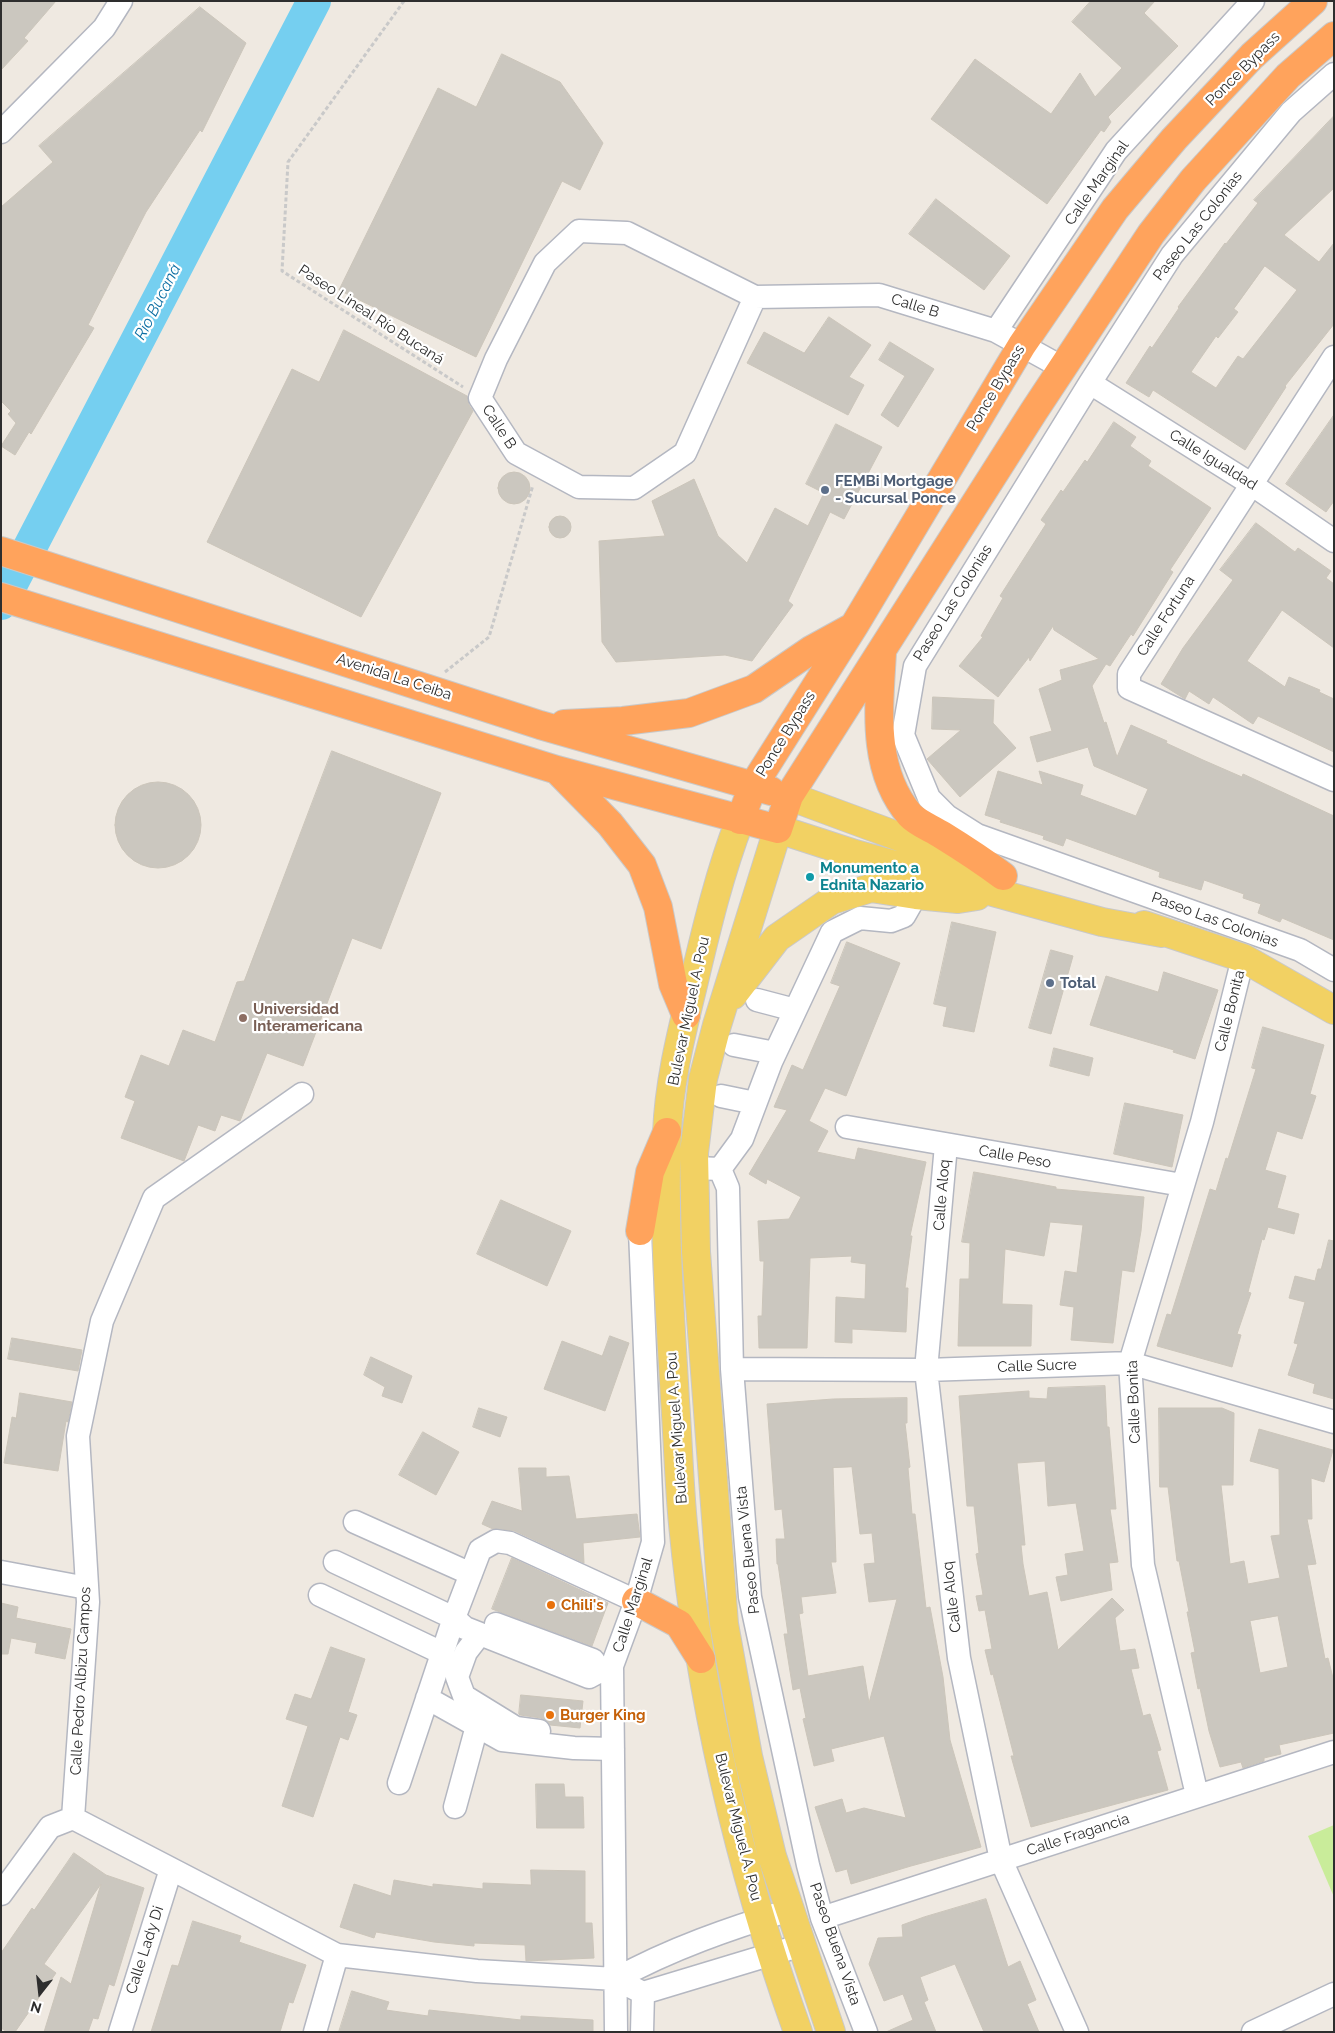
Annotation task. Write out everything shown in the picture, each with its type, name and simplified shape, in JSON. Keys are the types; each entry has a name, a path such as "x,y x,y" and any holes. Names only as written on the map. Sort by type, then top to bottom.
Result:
{"highway":[{"name":"Ponce Bypass","path":"740,820 753,786 854,626 1022,345 1115,209 1174,138 1252,56 1314,1"},
{"path":"1,597 557,770 778,829 789,796 1151,234 1193,180 1288,76 1334,36"},
{"name":"Avenida La Ceiba","path":"1,551 540,725 789,796"},
{"path":"540,725 623,721 689,713 754,689 811,650 854,626"},
{"path":"882,650 879,711 882,761 890,783 910,816 976,856 1001,884"},
{"path":"557,770 610,824 642,865 658,906 673,984 686,1015"},
{"path":"640,1231 650,1172 667,1132"},
{"path":"636,1601 679,1624 701,1660"}],"main road":[{"path":"789,796 1001,884"},
{"name":"Bulevar Miguel A. Pou","path":"740,820 728,850 712,908 674,1067 667,1132 667,1252 682,1503 688,1566 701,1660 720,1762 745,1863 798,2032"},
{"path":"778,829 855,854 1001,884 1107,910 1162,933 1243,958 1334,1010"},
{"name":"Bulevar Miguel A. Pou","path":"778,829 722,1008 703,1079 694,1153 707,1168 696,1252 724,1624 748,1756 772,1856 831,2032"},
{"path":"722,1008 777,938 832,900 871,888 958,899 1001,884"}],"street":[{"path":"1,132 104,28 121,1"},
{"name":"Calle Marginal","path":"996,331 1116,151 1253,1"},
{"name":"Paseo Las Colonias","path":"1334,74 1291,112 1172,255 1090,382 914,666 903,735 928,798 947,816 977,835 1300,950 1334,970"},
{"name":"Calle B","path":"755,296 685,453 634,488 579,487 516,453 480,398 496,359 545,263 579,231 627,233 755,296 879,295 996,331 1063,368"},
{"name":"Calle Fortuna","path":"1334,357 1128,674 1129,688 1334,780"},
{"name":"Calle Igualdad","path":"1090,382 1251,484 1334,541"},
{"path":"707,1168 742,1139 775,1053 832,932 860,918 891,921 904,916 916,895"},
{"name":"Calle Bonita","path":"1197,1795 1143,1565 1130,1363 1202,1122 1243,958"},
{"path":"757,1000 795,1010"},
{"path":"734,1045 775,1053"},
{"name":"Calle Pedro Albizu Campos","path":"73,1818 88,1602 78,1436 102,1320 154,1198 302,1094"},
{"path":"721,1096 755,1103"},
{"name":"Calle Peso","path":"847,1128 1182,1185"},
{"name":"Calle Aloq","path":"946,1145 926,1370 959,1658 1001,1860 1077,2032"},
{"name":"Paseo Buena Vista","path":"707,1168 728,1188 732,1369 750,1597 808,1865 822,1918 866,2032"},
{"name":"Calle Marginal","path":"616,2032 616,1979 602,1749 606,1672 612,1666 636,1601 653,1542 640,1231"},
{"name":"Calle Sucre","path":"732,1369 926,1370 1130,1363 1334,1422"},
{"path":"355,1522 471,1574"},
{"path":"399,1783 454,1618 480,1550 496,1541 510,1543 636,1601"},
{"path":"335,1562 454,1618 465,1628 589,1677 606,1672"},
{"path":"1,1572 88,1588"},
{"path":"320,1595 442,1653"},
{"path":"454,1618 470,1615 592,1660 606,1672"},
{"path":"480,1634 466,1652 457,1678 464,1696 516,1728 585,1736 602,1749"},
{"path":"427,1698 502,1740 602,1749"},
{"path":"455,1807 477,1726"},
{"name":"Calle Fragancia","path":"822,1918 1334,1752"},
{"path":"1,1894 50,1827 73,1818 337,1955 477,1971 616,1979 643,1992 802,1945"},
{"name":"Calle Lady Di","path":"120,2032 172,1869"},
{"path":"616,1979 649,1960 762,1918 790,1910"},
{"path":"315,2032 337,1955"},
{"path":"642,2032 643,1992"},
{"path":"1253,2032 1279,2026 1334,1994"}],"path":[{"name":"Paseo Lineal Río Bucaná","path":"404,1 288,162 282,271 480,398"},
{"path":"426,688 489,637 539,465"}],"green space":[{"path":"1334,1825 1334,1897 1308,1836"}],"building":[{"path":"1,1 56,1 24,38 28,41 1,70"},
{"path":"1091,1 1155,1 1144,13 1178,46 1108,117 1111,122 1104,132 1101,130 1047,204 931,119 975,59 1051,114 1080,73 1095,97 1122,68 1072,22"},
{"path":"200,7 246,43 202,132 200,130 146,212 88,325 94,328 31,434 29,432 15,455 1,446 16,423 8,414 11,411 1,401 1,207 53,162 39,146"},
{"path":"502,54 560,82 603,143 580,190 562,181 476,357 339,290 438,88 476,107"},
{"path":"1334,116 1334,188 1284,235 1319,262 1334,243 1334,324 1285,386 1245,450 1153,390 1149,397 1126,383 1150,346 1152,348 1178,307 1225,243 1258,203 1254,200","holes":["1265,266 1297,290 1243,359 1238,356 1216,388 1191,372 1216,336 1218,338 1238,312 1234,309"]},
{"path":"936,199 1010,256 984,290 909,234"},
{"path":"829,317 871,345 849,377 864,385 848,415 747,363 764,332 804,353"},
{"path":"344,330 467,396 473,411 361,617 207,542 292,369 319,382"},
{"path":"890,342 934,369 898,427 881,415 905,376 879,360"},
{"path":"1334,415 1334,501 1326,512 1286,484"},
{"path":"1114,422 1136,437 1130,446 1151,461 1148,466 1211,508 1170,570 1173,572 1133,636 1131,634 1110,666 1106,664 1092,686 1117,757 1131,725 1203,760 1242,777 1243,774 1334,816 1334,940 1282,918 1280,922 1258,913 1261,904 1243,898 1244,894 1204,880 1201,890 1159,877 1160,872 1066,838 1063,846 1043,839 1044,836 1000,822 1001,820 985,815 998,771 1043,785 1039,771 1083,785 1080,795 1136,816 1148,789 1094,766 1088,747 1037,762 1030,737 1052,731 1039,689 1062,680 1060,670 1099,659 1054,630 1053,626 1030,661 1029,657 998,697 959,666 983,637 981,636 1003,598 1000,596 1046,524 1041,520 1061,490 1063,492 1085,460 1087,462"},
{"path":"836,424 882,447 844,519 830,512 788,601 793,605 752,661 725,655 616,662 602,642 599,541 665,536 652,501 694,479 718,536 747,563 775,508 808,526 824,493 806,484"},
{"path":"514,472 520,473 525,477 529,482 529,494 525,499 520,503 514,504 508,503 503,499 499,494 498,488 499,482 503,477 508,473"},
{"path":"560,516 568,519 571,527 568,535 560,538 552,535 549,527 552,519"},
{"path":"1256,523 1295,552 1298,548 1331,571 1326,578 1334,584 1334,648 1282,610 1247,661 1285,687 1289,677 1320,690 1319,692 1334,699 1334,752 1258,716 1253,724 1213,697 1209,704 1189,691 1185,699 1161,684 1183,648 1233,580 1220,570"},
{"path":"933,697 994,700 993,723 1016,748 960,797 927,759 961,730 932,729"},
{"path":"332,751 441,793 381,949 352,938 303,1066 267,1053 240,1121 221,1115 215,1131 198,1125 184,1161 121,1138 135,1101 125,1097 141,1055 169,1066 183,1030 215,1042 237,982 244,981"},
{"path":"158,782 175,785 189,794 198,808 201,825 198,842 189,856 175,865 158,868 141,865 127,856 118,842 115,825 118,808 127,794 141,785"},
{"path":"952,922 996,932 974,1032 943,1026 947,1007 934,1004"},
{"path":"847,942 900,963 846,1096 825,1088 809,1121 828,1131 817,1152 855,1160 858,1148 926,1162 910,1236 912,1236 905,1288 908,1288 906,1332 852,1329 852,1343 835,1342 836,1297 865,1299 866,1264 851,1262 852,1256 810,1258 807,1348 759,1348 758,1316 762,1316 764,1261 760,1261 758,1221 789,1219 801,1197 767,1179 766,1184 749,1174 787,1110 774,1107 792,1065 803,1070 840,986 831,983"},
{"path":"1051,950 1073,956 1051,1034 1029,1028"},
{"path":"1164,972 1218,990 1195,1059 1173,1052 1174,1050 1090,1025 1106,976 1158,992"},
{"path":"1263,1027 1324,1045 1310,1094 1316,1096 1302,1139 1277,1131 1265,1170 1286,1176 1277,1208 1299,1214 1294,1234 1268,1227 1264,1240 1262,1239 1248,1292 1251,1293 1237,1334 1241,1335 1232,1367 1157,1346 1167,1314 1171,1315 1210,1189 1216,1191 1226,1158 1228,1159 1256,1069 1252,1068"},
{"path":"1054,1048 1093,1058 1089,1076 1050,1066"},
{"path":"1125,1103 1183,1115 1172,1167 1114,1154"},
{"path":"974,1172 1056,1187 1056,1189 1144,1197 1141,1231 1134,1272 1122,1270 1113,1343 1071,1340 1074,1307 1060,1305 1065,1271 1077,1273 1083,1225 1050,1222 1044,1256 1005,1249 1002,1304 1032,1305 1031,1346 958,1346 960,1279 969,1279 970,1243 962,1242"},
{"path":"501,1200 571,1231 547,1286 477,1254"},
{"path":"1329,1240 1334,1241 1334,1399 1313,1393 1315,1384 1288,1375 1298,1344 1294,1343 1305,1302 1289,1298 1295,1276 1315,1281 1318,1269 1321,1269"},
{"path":"610,1336 629,1343 605,1411 544,1389 562,1341 602,1356"},
{"path":"12,1338 82,1350 78,1371 8,1359"},
{"path":"371,1357 412,1376 402,1403 382,1396 385,1387 364,1375"},
{"path":"1105,1386 1107,1427 1109,1427 1116,1509 1110,1509 1118,1562 1109,1563 1112,1590 1061,1601 1056,1577 1068,1575 1065,1554 1084,1551 1076,1503 1048,1506 1045,1461 1017,1463 1025,1545 1021,1545 1023,1564 1029,1596 1047,1592 1058,1650 1112,1598 1124,1610 1115,1618 1120,1651 1135,1649 1139,1668 1131,1669 1143,1716 1150,1714 1161,1750 1157,1751 1168,1790 1031,1827 1011,1756 1014,1756 993,1674 991,1675 985,1650 992,1649 985,1610 979,1611 976,1596 983,1595 976,1554 979,1553 974,1506 967,1506 959,1396 1029,1391 1029,1398 1047,1399 1048,1388"},
{"path":"20,1393 72,1402 68,1422 66,1421 58,1471 4,1463 12,1417 16,1418"},
{"path":"907,1398 907,1423 905,1423 910,1467 908,1468 912,1514 915,1514 926,1608 930,1607 943,1677 950,1740 981,1847 851,1884 847,1869 836,1872 815,1807 842,1799 846,1813 864,1808 906,1818 884,1736 831,1749 834,1761 814,1766 803,1719 806,1718 800,1688 793,1690 784,1634 788,1634 777,1564 776,1539 785,1539 782,1509 775,1510 767,1404 833,1399","holes":["852,1467 860,1534 872,1533 875,1563 864,1564 869,1602 897,1599 869,1703 863,1666 808,1676 799,1614 803,1613 801,1597 836,1593 831,1562 836,1562 833,1468"]},
{"path":"479,1408 507,1417 500,1437 473,1427"},
{"path":"1159,1408 1222,1408 1234,1413 1233,1485 1221,1485 1230,1564 1244,1561 1248,1584 1280,1578 1271,1536 1280,1535 1279,1469 1250,1461 1259,1429 1333,1450 1324,1482 1311,1478 1312,1519 1307,1519 1316,1564 1307,1565 1325,1659 1328,1658 1334,1682 1334,1733 1279,1745 1281,1754 1264,1758 1264,1761 1243,1768 1241,1762 1220,1767 1209,1731 1200,1688 1198,1689 1191,1653 1195,1652 1179,1561 1177,1561 1168,1487 1160,1487","holes":["1278,1616 1288,1667 1260,1673 1250,1621"]},
{"path":"423,1432 459,1452 436,1495 399,1475"},
{"path":"519,1468 546,1468 546,1477 569,1476 576,1519 637,1514 640,1537 583,1543 584,1563 515,1531 493,1529 482,1524 492,1501 522,1511"},
{"name":"Chili's","path":"512,1558 608,1603 592,1646 492,1609"},
{"path":"1,1603 18,1607 16,1618 71,1629 65,1659 35,1653 37,1643 11,1638 8,1654 1,1654"},
{"path":"331,1647 365,1659 348,1712 357,1715 348,1740 340,1737 313,1817 282,1806 308,1726 286,1719 295,1694 311,1699"},
{"name":"Burger King","path":"521,1695 583,1701 580,1728 550,1725 541,1718 520,1715"},
{"path":"536,1784 564,1784 565,1797 583,1797 584,1828 537,1828"},
{"path":"74,1853 106,1875 144,1888 114,1986 109,1984 98,2019 93,2018 88,2032 44,2032 61,1977 71,1984 101,1884 44,1964 56,1973 15,2032 7,2032 1,2028 1,1953"},
{"path":"531,1870 585,1871 585,1923 592,1923 594,1958 526,1961 525,1945 474,1943 474,1946 434,1942 376,1932 374,1938 340,1927 354,1884 391,1896 394,1880 433,1887 433,1884 483,1889 483,1883 531,1885"},
{"path":"986,1899 1008,1967 1020,1961 1036,2000 1027,2004 1039,2032 984,2032 955,1964 920,1977 928,2000 924,2002 936,2032 886,2032 913,2020 903,1994 884,2001 869,1964 878,1938 903,1937 902,1925"},
{"path":"193,1921 241,1936 239,1942 306,1965 293,2003 289,2002 280,2032 151,2032 172,1965 178,1966"},
{"path":"352,1991 389,2002 386,2010 428,2016 429,2010 521,2020 521,2016 593,2020 593,2032 339,2032"}],"waterway":[{"name":"Río Bucaná","path":"1,603 314,1"}],"place":[{"name":"FEMBi Mortgage - Sucursal Ponce","path":"825,490"},
{"name":"Monumento a Ednita Nazario","path":"810,877"},
{"name":"Total","path":"1050,983"},
{"name":"Universidad Interamericana","path":"243,1018"},
{"name":"Chili's","path":"551,1605"},
{"name":"Burger King","path":"550,1715"}]}
